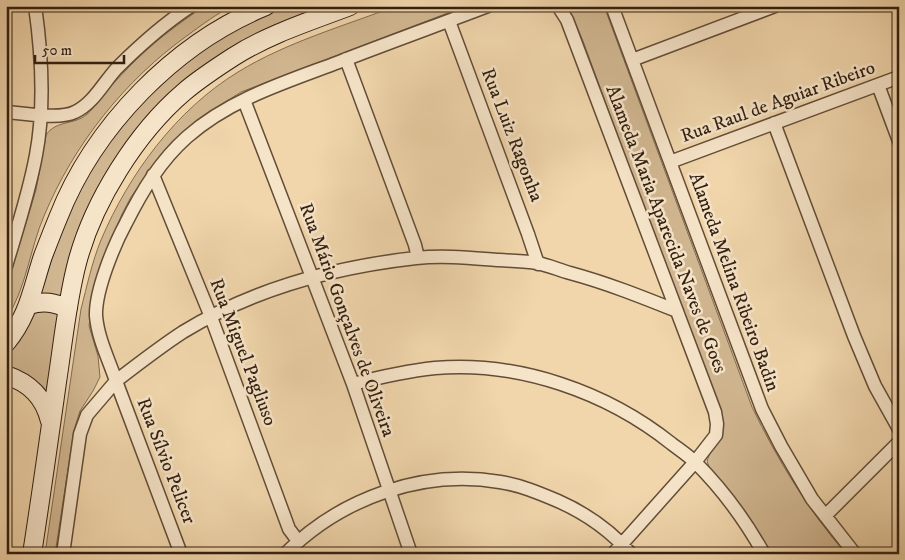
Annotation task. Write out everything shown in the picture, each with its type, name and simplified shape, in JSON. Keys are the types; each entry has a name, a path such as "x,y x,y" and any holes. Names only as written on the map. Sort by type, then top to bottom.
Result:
{"main road":[{"path":"6,343 23,319 29,305 43,256 71,190 88,160 118,118 158,74 179,57 240,18 266,6"},
{"path":"32,554 76,264 91,222 101,202 127,158 161,116 183,93 234,56 276,34 350,6"},
{"path":"29,305 40,301 68,308"},
{"path":"6,375 24,382 38,394 47,409 51,427"}],"street":[{"path":"6,266 30,182 36,152 40,114 41,72 36,6"},
{"path":"6,112 62,116 75,112 90,100 116,69 149,39 191,6"},
{"name":"Rua Sílvio Pelicer","path":"181,554 100,337 96,315 102,280 118,237 136,202 153,175 186,138 219,112 268,88 488,6"},
{"name":"Alameda Maria Aparecida Naves de Goes","path":"558,6 567,20 715,412 717,424 716,435 695,462 613,554"},
{"name":"Alameda Melina Ribeiro Badin","path":"612,6 762,409 796,472 825,516 855,554"},
{"path":"632,60 774,6"},
{"name":"Rua Luiz Ragonha","path":"449,21 525,224 538,264"},
{"path":"346,59 415,245 418,258"},
{"name":"Rua Raul de Aguiar Ribeiro","path":"670,162 899,77"},
{"path":"878,84 899,141"},
{"name":"Rua Mário Gonçalves de Oliveira","path":"244,100 353,384 412,554"},
{"path":"774,123 854,336 875,386 899,429"},
{"name":"Rua Miguel Pagliuso","path":"153,175 211,317 289,529 298,541"},
{"path":"63,554 80,434 87,415 116,381 152,353 185,331 253,297 312,276 356,267 418,258 468,258 538,264 613,286 677,311"},
{"path":"353,384 390,374 436,368 483,368 529,375 576,388 616,406 655,430 695,462 725,494 748,526 764,554"},
{"path":"825,516 899,442"},
{"path":"285,554 298,541 349,507 389,490 426,481 461,479 501,482 538,492 569,506 595,522 631,554"}],"shaded area":[{"path":"205,6 233,6 188,35 143,72 104,115 70,164 56,189 39,228 23,282 13,308 6,319 6,289 36,190 46,135 55,127 81,118 93,109 107,90 154,43"},
{"path":"282,6 333,6 157,113 65,279 46,395 6,369 6,354 20,337 72,203 96,161 116,132 164,81 191,59 219,39 250,21"},
{"path":"396,6 466,6 241,92 205,115 186,130 157,160 131,197 105,254 95,286 89,326 98,356 100,377 80,411 74,430 55,554 45,554 81,309 92,265 101,240 125,191 140,168 175,124 215,87 257,61 296,43"},
{"path":"568,6 604,6 752,407 772,446 806,502 846,554 770,554 711,472 707,461 711,450 716,404 583,41"}]}
